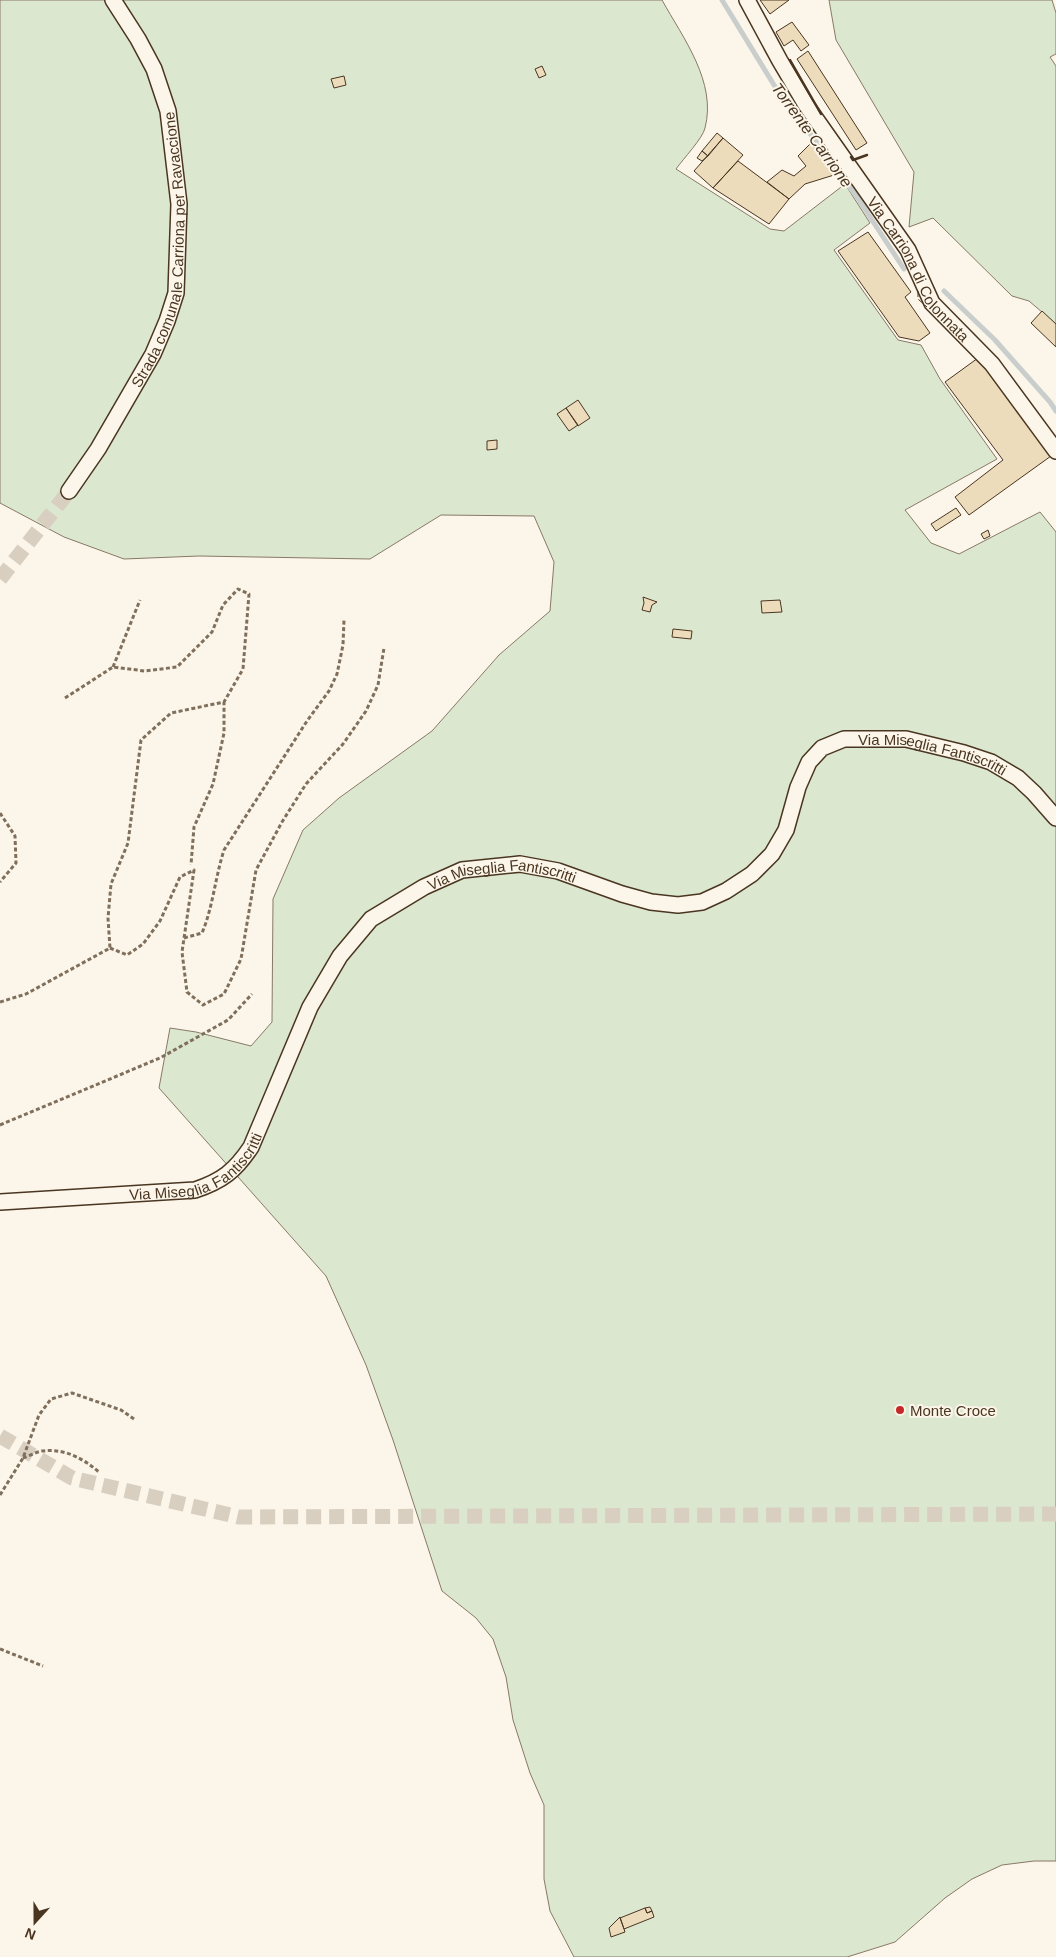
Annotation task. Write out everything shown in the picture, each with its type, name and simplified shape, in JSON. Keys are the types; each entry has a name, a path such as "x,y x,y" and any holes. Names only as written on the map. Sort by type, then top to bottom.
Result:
{"street":[{"name":"Strada comunale Carriona per Ravaccione","path":"69,491 98,449 153,354 176,293 179,204 168,111 154,69 138,39 113,0"},
{"name":"Via Carriona di Colonnata","path":"747,0 806,105 908,250 932,303 992,364 1056,451"},
{"name":"Via Miseglia Fantiscritti","path":"4,1202 195,1190 213,1184 227,1176 241,1162 251,1147 310,1007 340,956 371,919 424,887 462,870 520,864 558,871 622,894 651,902 678,906 702,902 726,891 752,874 772,854 786,830 798,787 809,762 822,748 844,739 906,739 992,762 1018,778 1056,818"}],"path":[{"path":"113,667 145,671 177,666 212,632 223,605 238,589 248,594 243,669 224,702 224,733 213,784 194,827 191,864"},
{"path":"65,698 113,667 140,600"},
{"path":"184,938 202,934 211,913 216,874 224,850 329,691 338,674 343,645 344,620"},
{"path":"110,948 127,955 143,944 160,921 180,877 194,870 182,952 187,992 203,1005 224,994 241,959 256,870 282,822 306,784 343,744 366,710 378,685 384,648"},
{"path":"110,948 108,918 111,884 128,843 140,740 171,713 224,702"},
{"path":"0,813 15,836 16,864 0,882"},
{"path":"0,1002 26,994 110,948"},
{"path":"0,1125 160,1058 228,1020 252,994"},
{"path":"0,1495 23,1458 39,1415 50,1399 72,1394 121,1410 134,1419"},
{"path":"23,1458 41,1451 61,1452 83,1459 100,1473"},
{"path":"0,1649 43,1666"}],"green space":[{"path":"0,0 662,0 696,61 706,94 705,128 697,143 676,169 770,229 784,231 845,184 870,223 834,250 898,340 921,345 940,379 997,459 905,510 931,543 959,554 1040,512 1056,532 1056,1861 1034,1861 1002,1865 972,1879 945,1898 895,1942 847,1957 574,1957 550,1911 544,1879 544,1805 530,1773 513,1720 506,1677 493,1639 476,1618 442,1591 393,1440 366,1365 326,1276 159,1088 170,1028 196,1032 251,1046 272,1022 273,899 303,830 339,798 432,731 499,655 550,611 554,562 534,516 441,515 370,559 199,556 124,559 64,537 0,503"},
{"path":"829,0 1052,0 1056,13 1056,54 1050,57 1056,66 1056,324 1029,301 1012,296 933,218 909,227 914,172 836,40"}],"building":[{"path":"760,0 789,0 770,14"},
{"path":"792,22 809,45 801,51 793,40 784,46 776,32"},
{"path":"808,51 867,143 856,150 797,59"},
{"path":"542,66 546,75 539,78 535,69"},
{"path":"344,76 346,85 334,88 331,79"},
{"path":"717,133 723,138 708,156 702,151"},
{"path":"723,138 743,155 713,188 694,171"},
{"path":"811,143 834,175 805,184 789,199 767,182 782,170 794,176 806,166 798,156"},
{"path":"702,151 708,156 702,161 697,158"},
{"path":"738,161 789,199 769,224 713,188"},
{"path":"868,232 911,292 905,297 930,333 919,341 899,337 838,251"},
{"path":"1042,311 1056,324 1056,347 1031,323"},
{"path":"978,358 1051,456 969,515 955,497 1003,460 945,382"},
{"path":"578,400 590,418 578,426 566,408"},
{"path":"566,408 578,425 569,431 557,414"},
{"path":"497,440 497,449 487,450 487,441"},
{"path":"956,508 961,515 936,531 931,524"},
{"path":"988,530 990,536 984,539 981,534"},
{"path":"643,597 657,602 652,605 650,612 642,610"},
{"path":"780,600 782,612 762,613 761,601"},
{"path":"673,629 692,631 691,639 672,637"},
{"path":"650,1907 652,1911 647,1913 645,1908"},
{"path":"645,1908 647,1913 652,1911 654,1917 624,1929 620,1918"},
{"path":"620,1917 625,1932 611,1937 609,1928"}],"waterway":[{"name":"Torrente Carrione","path":"722,0 774,85 857,197 904,269"},
{"name":"Torrente Carrione","path":"944,291 995,340 1056,411"}],"tunnel":[{"path":"0,579 69,491"},
{"path":"0,1436 72,1478 239,1517 1056,1514"}],"fence":[{"path":"918,291 918,299 927,307"}],"wall":[{"path":"790,60 821,114"},
{"path":"851,157 853,160 867,155"}],"place":[{"name":"Monte Croce","path":"900,1410"}]}
